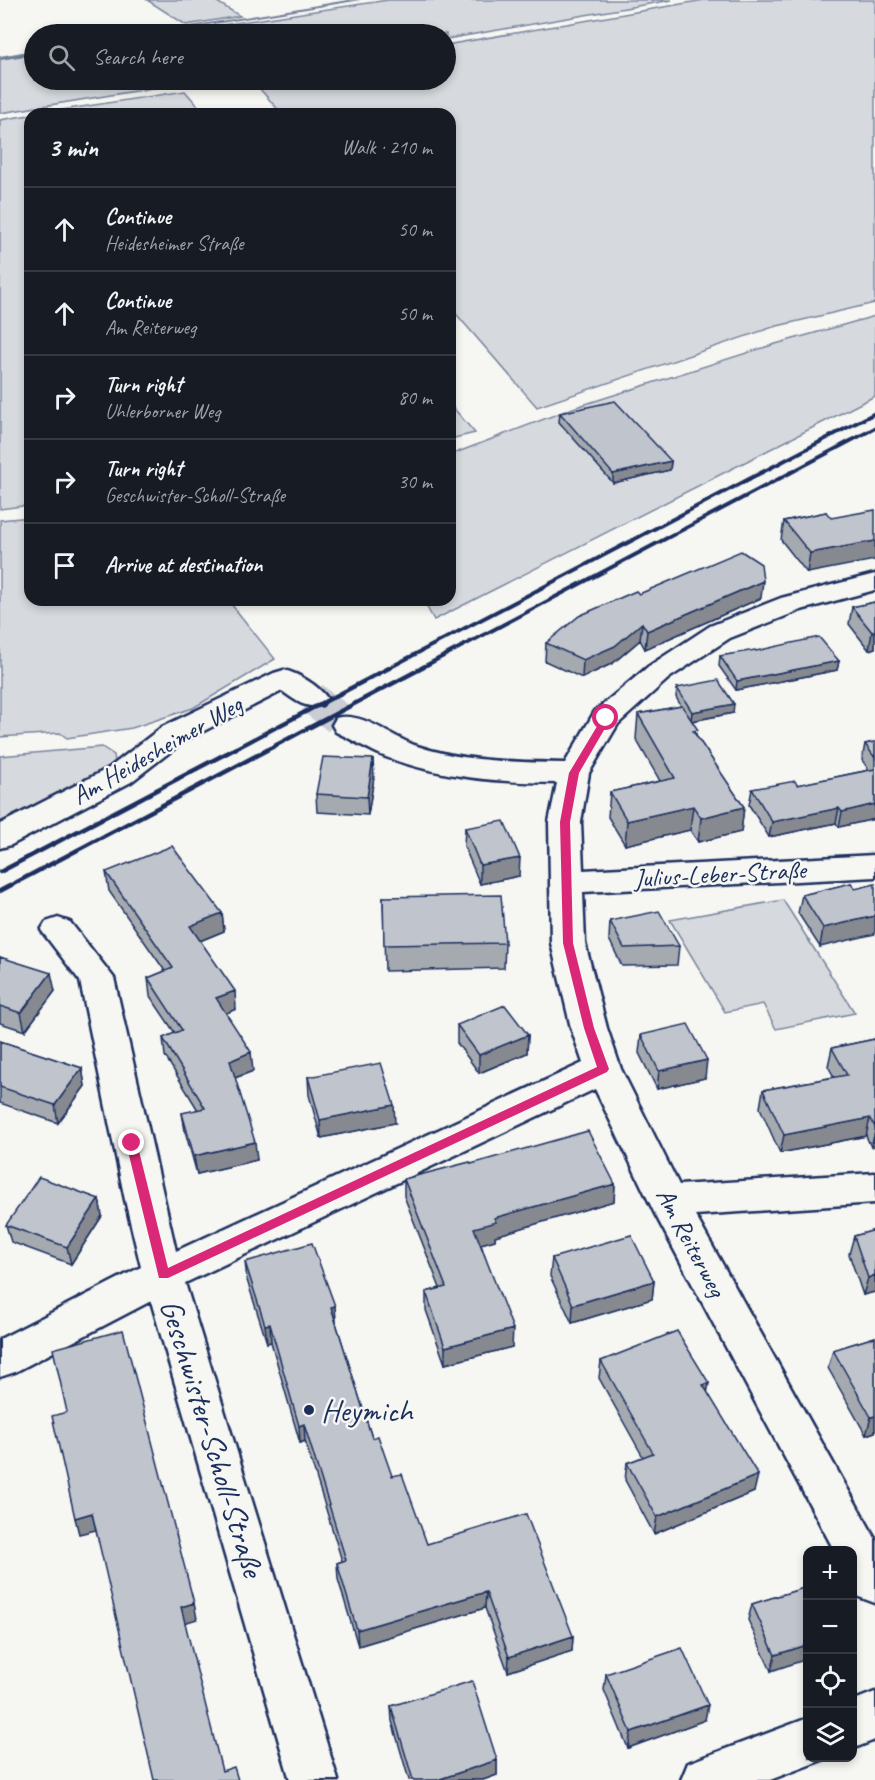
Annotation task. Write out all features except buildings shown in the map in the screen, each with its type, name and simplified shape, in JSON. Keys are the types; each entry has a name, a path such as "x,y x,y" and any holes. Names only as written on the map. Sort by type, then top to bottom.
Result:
{"street":[{"name":"Am Reiterweg","path":"875,582 791,604 720,633 659,672 606,718 574,773 565,822 568,943 589,1028 603,1069 668,1201 875,1582"},
{"name":"Am Heidesheimer Weg","path":"0,837 120,775 172,734 284,679 312,698"},
{"path":"348,725 398,750 448,764 517,772 574,773"},
{"name":"Julius-Leber-Straße","path":"566,882 875,866"},
{"name":"Geschwister-Scholl-Straße","path":"58,930 97,978 144,1200 164,1275 314,1780"},
{"path":"0,1359 164,1275 603,1069"},
{"path":"668,1201 875,1188"},
{"path":"857,1723 875,1716"},
{"path":"705,1780 803,1743"}],"shaded area":[{"path":"147,0 214,0 240,16 192,24 184,24"},
{"path":"388,0 672,0 456,37 456,24 228,24"},
{"path":"704,0 875,0 875,303 773,327 537,407 456,314 456,108 277,108 261,90 456,90 456,43"},
{"path":"24,55 24,90 141,90 0,113 0,59"},
{"path":"185,91 200,108 75,108"},
{"path":"24,116 24,506 0,509 0,120"},
{"path":"875,316 875,396 434,620 426,606 456,606 456,453 573,408 772,345"},
{"path":"456,411 475,433 456,438"},
{"path":"24,518 24,606 233,606 275,659 193,708 132,728 67,738 60,733 0,737 0,520"},
{"path":"102,747 114,755 113,768 0,829 0,756"},
{"path":"783,900 855,1013 776,1029 763,1004 725,1012 670,920"}],"waterway":[{"path":"208,24 358,0"},
{"path":"0,58 24,54"}],"tunnel":[{"path":"312,698 347,725"}],"railway":[{"path":"389,668 875,413"},
{"path":"421,668 875,428"},
{"path":"0,872 391,667"},
{"path":"0,891 424,667"}],"place":[{"name":"Heymich","path":"309,1410"}],"route":[{"path":"132,1143 164,1275 603,1069 589,1028 568,943 565,822 574,773 606,718"}]}
